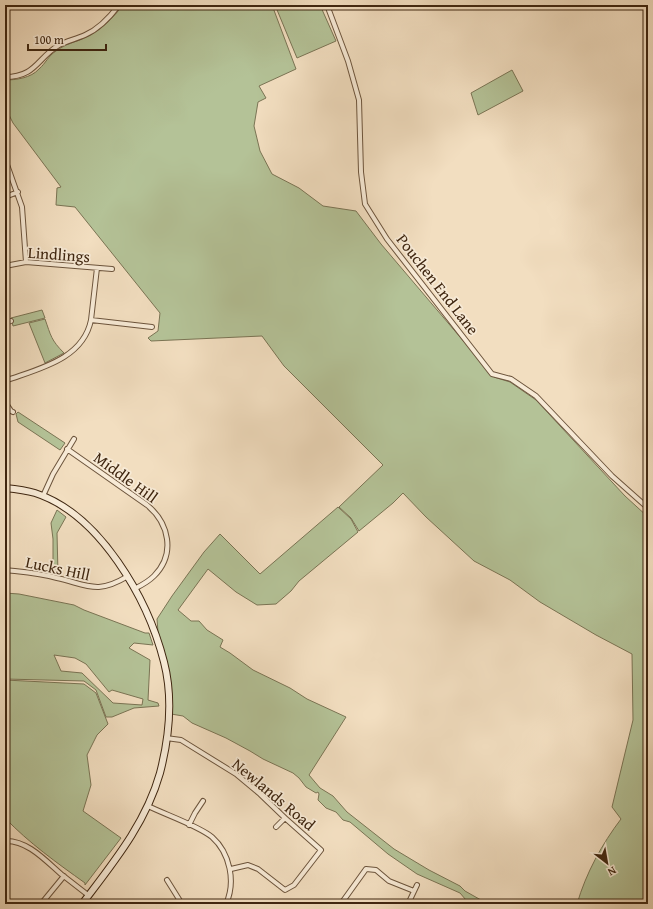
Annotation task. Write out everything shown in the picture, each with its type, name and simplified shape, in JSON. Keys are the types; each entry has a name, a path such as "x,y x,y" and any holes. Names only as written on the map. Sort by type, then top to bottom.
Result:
{"street":[{"path":"5,77 31,70 52,50 86,34 109,18 119,5"},
{"name":"Pouchen End Lane","path":"327,5 348,61 359,100 361,172 364,198 365,204 376,222 387,239 492,374 511,379 536,396 612,476 648,508"},
{"path":"6,162 18,192 22,207 26,262"},
{"path":"5,197 18,192"},
{"name":"Lindlings","path":"5,266 26,262 112,269"},
{"path":"5,381 57,361 79,347 86,336 91,320 97,268"},
{"path":"91,320 152,327"},
{"path":"5,323 10,321"},
{"path":"5,402 13,412"},
{"path":"43,496 53,474 74,439"},
{"name":"Middle Hill","path":"67,449 147,505 157,514 162,522 165,530 167,545 163,563 153,576 136,588"},
{"path":"5,488 26,490 60,504 100,539 136,588 152,626 164,662 169,713 160,774 148,806 127,844 82,904"},
{"path":"5,540 5,554"},
{"name":"Lucks Hill","path":"5,570 41,574 94,588 107,587 128,576"},
{"name":"Newlands Road","path":"166,738 181,740 236,774 272,804 285,818 321,850 294,885 285,890 258,869 248,865 231,869"},
{"path":"648,772 648,783"},
{"path":"189,824 204,801"},
{"path":"148,806 189,824 211,836 220,846 231,869 229,897 226,904"},
{"path":"276,827 285,818"},
{"path":"5,841 12,841 24,845 88,895"},
{"path":"345,904 343,901 366,869 376,870 389,881 414,891"},
{"path":"41,904 64,876"},
{"path":"167,880 182,904"},
{"path":"408,904 417,885"}],"green space":[{"path":"123,5 272,5 296,69 259,86 266,98 258,102 254,126 260,151 272,174 299,188 323,206 356,211 381,244 494,377 510,382 536,400 625,496 648,517 648,904 577,904 595,859 607,838 621,819 612,807 633,720 632,654 540,602 510,580 474,561 426,517 403,493 359,531 351,518 339,507 383,465 284,366 262,336 151,341 148,338 158,331 160,313 75,207 56,205 57,188 61,187 13,123 5,107 5,80 18,79 32,75 51,55 59,49 86,37 102,27"},
{"path":"275,5 320,5 336,41 297,58"},
{"path":"512,70 523,91 478,115 471,93"},
{"path":"42,310 45,318 13,326 11,318"},
{"path":"45,319 52,338 56,345 64,353 45,363 29,323"},
{"path":"18,412 65,443 60,450 18,422 16,414"},
{"path":"338,507 351,519 358,532 299,581 291,591 276,604 257,605 236,592 208,569 178,610 191,621 199,621 207,630 223,640 220,647 253,670 290,688 307,699 346,717 309,775 320,788 333,796 347,812 394,849 429,870 460,886 465,891 488,904 473,904 466,900 460,893 417,874 388,854 350,822 343,820 336,812 326,808 318,800 318,792 316,793 306,787 293,773 263,759 226,738 192,723 183,716 171,714 157,619 204,552 220,534 260,574"},
{"path":"57,510 66,517 57,533 58,574 53,573 53,539 51,523"},
{"path":"5,593 19,594 74,605 145,633 149,633 153,645 134,643 129,648 150,660 148,700 158,703 159,706 134,708 112,717 106,717 96,690 84,681 5,679","holes":["54,655 75,658 86,664 109,692 112,690 143,699 142,705 113,703 82,673 61,671"]},
{"path":"5,680 84,684 96,693 108,724 97,735 87,755 91,785 83,811 121,838 85,885 85,883 33,844 5,818"}]}
